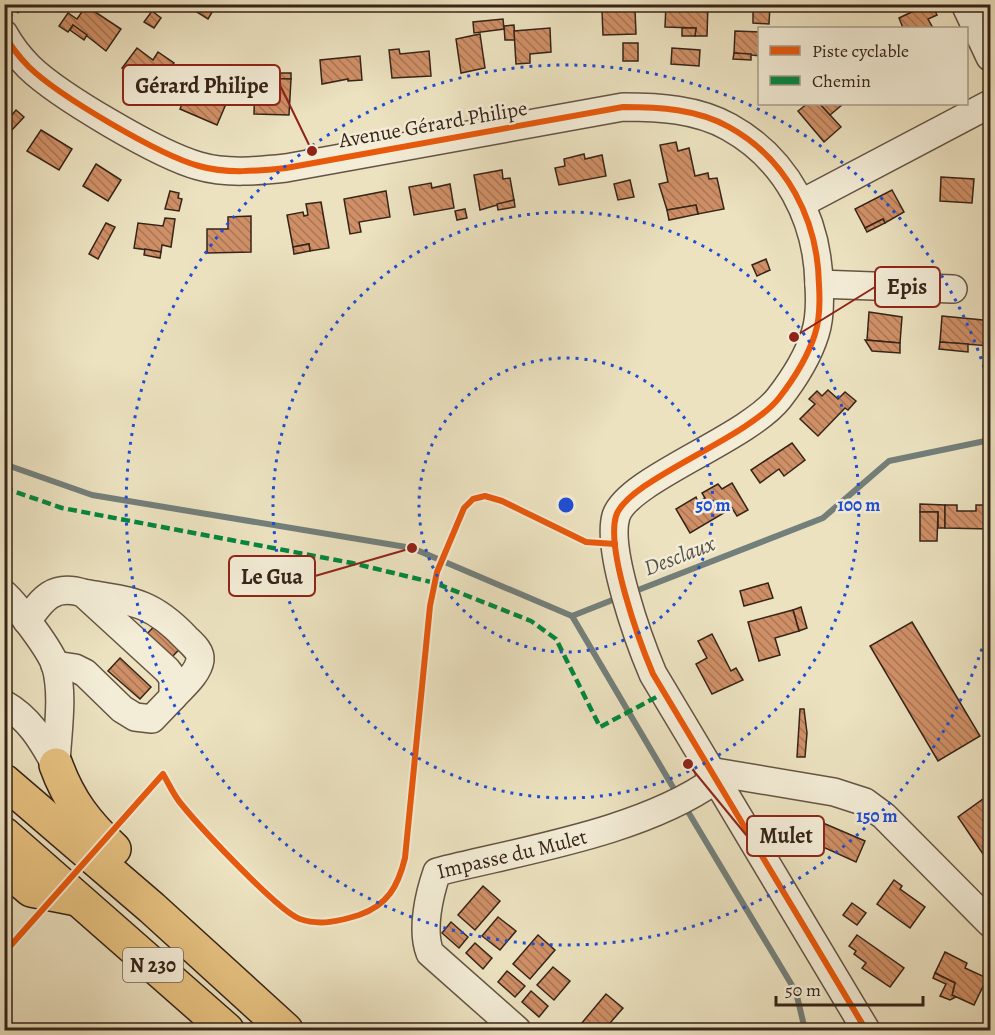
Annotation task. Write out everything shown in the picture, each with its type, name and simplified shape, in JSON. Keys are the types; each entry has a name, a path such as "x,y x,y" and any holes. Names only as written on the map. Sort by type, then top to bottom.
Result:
{"highway":[{"path":"56,765 65,791 88,825 148,880 152,908"},
{"name":"N 230","path":"4,781 152,908 286,1030"},
{"name":"N 230","path":"4,834 227,1030"},
{"path":"4,867 31,890 79,899"}],"street":[{"path":"964,4 990,57"},
{"name":"Avenue Gérard Philipe","path":"4,34 30,67 72,98 166,154 200,167 231,170 286,168 623,107 657,107 697,114 727,126 748,139 776,164 802,203 814,234 819,284 815,334 797,371 779,399 736,434 643,487 623,502 616,516 614,535 633,618 653,674 866,1030"},
{"path":"802,203 990,104"},
{"path":"819,284 953,290"},
{"path":"27,621 45,599 56,590 70,589 142,603 159,612 196,647 201,657 198,669 152,719 135,717 85,673 75,668 56,665"},
{"path":"83,593 167,670 173,678 173,697"},
{"path":"4,594 27,621 56,665 58,698 56,765"},
{"path":"8,703 39,735 56,765"},
{"path":"712,775 824,790 865,802 884,816 990,923"},
{"name":"Impasse du Mulet","path":"517,1030 430,953 426,942 431,890 437,872 606,830 681,800 712,775"}],"building":[{"path":"184,4 206,4 214,9 208,19"},
{"path":"666,4 708,4 707,36 695,36 696,28 665,27"},
{"path":"929,4 932,4 937,15 928,19 932,27 903,27 899,18"},
{"path":"753,5 770,5 769,24 753,23"},
{"path":"86,6 121,29 106,51 73,25 68,32 59,26 68,13 77,19"},
{"path":"635,9 636,34 603,35 602,11"},
{"path":"152,11 161,18 154,28 144,22"},
{"path":"503,19 504,29 474,33 473,22"},
{"path":"73,25 87,35 84,40 70,30"},
{"path":"514,25 515,40 505,40 504,26"},
{"path":"550,28 551,52 530,54 530,63 516,64 514,31"},
{"path":"682,28 696,28 695,36 682,36"},
{"path":"735,31 758,32 758,56 734,53"},
{"path":"480,34 485,68 461,73 456,39"},
{"path":"623,43 638,43 638,61 623,61"},
{"path":"137,48 153,60 158,52 174,63 153,91 122,68"},
{"path":"672,48 700,50 699,66 671,64"},
{"path":"399,49 400,54 429,51 431,76 392,78 389,50"},
{"path":"734,53 751,54 751,60 733,59"},
{"path":"360,56 362,80 348,81 348,79 322,84 320,60"},
{"path":"272,73 291,73 291,79 272,79"},
{"path":"193,76 212,84 207,96 226,104 217,125 180,109"},
{"path":"255,78 291,79 289,115 254,114"},
{"path":"806,105 821,105 841,127 824,142 798,111"},
{"path":"821,105 842,105 830,115"},
{"path":"4,108 12,115 16,110 24,117 10,132 4,127"},
{"path":"41,130 72,149 59,170 27,151"},
{"path":"676,142 678,151 689,148 695,176 708,173 709,179 717,178 724,209 698,214 696,205 667,210 659,184 668,182 660,145"},
{"path":"584,154 585,159 602,155 606,176 559,185 555,168 565,166 564,159"},
{"path":"96,164 121,180 108,201 83,186"},
{"path":"502,170 503,179 510,178 514,200 480,210 474,175"},
{"path":"941,177 974,179 972,203 940,201"},
{"path":"630,180 634,197 618,200 614,184"},
{"path":"431,183 432,188 450,184 454,208 414,215 409,187"},
{"path":"892,190 904,212 885,223 883,219 865,228 855,209"},
{"path":"170,191 179,193 178,198 182,199 179,211 165,209"},
{"path":"386,191 390,217 359,222 361,232 350,234 344,199"},
{"path":"514,200 515,207 498,210 497,204"},
{"path":"321,202 329,248 310,251 309,244 293,247 287,215 303,212 304,216 308,215 306,204"},
{"path":"696,205 698,214 669,220 667,210"},
{"path":"465,209 467,218 457,220 455,211"},
{"path":"251,216 251,252 207,253 207,229 228,229 228,217"},
{"path":"165,218 175,219 171,247 162,245 161,252 134,248 138,223 163,226"},
{"path":"883,219 885,223 867,232 865,228"},
{"path":"106,223 115,227 98,259 89,254"},
{"path":"309,244 310,251 294,254 293,247"},
{"path":"145,249 161,252 160,258 144,255"},
{"path":"766,259 770,270 757,276 752,265"},
{"path":"869,312 902,317 900,343 867,340"},
{"path":"942,316 983,320 990,339 990,346 940,342"},
{"path":"865,340 900,343 900,353 872,351"},
{"path":"940,342 968,344 968,352 939,349"},
{"path":"828,390 838,399 845,392 856,401 848,410 845,408 818,436 800,419 815,404 809,399 817,391 822,396"},
{"path":"792,443 805,460 784,476 779,469 760,483 751,470"},
{"path":"732,483 748,510 737,516 732,508 690,533 676,509 696,497 698,502 705,498 702,493 718,484 722,489"},
{"path":"920,504 945,505 945,528 938,528 938,512 920,512"},
{"path":"945,505 957,505 957,511 976,511 976,505 990,505 990,529 945,528"},
{"path":"920,512 938,512 937,541 920,541"},
{"path":"768,583 773,598 744,606 740,591"},
{"path":"801,607 807,628 799,631 793,610"},
{"path":"793,610 799,631 775,638 780,655 759,661 748,622"},
{"path":"159,621 195,633 171,658 146,635"},
{"path":"912,622 980,736 938,761 870,646"},
{"path":"712,634 731,671 736,668 743,680 712,694 696,664 707,658 698,641"},
{"path":"120,658 151,687 140,699 108,671"},
{"path":"800,709 804,709 807,733 805,757 797,757"},
{"path":"990,794 990,853 985,857 958,817"},
{"path":"823,823 865,841 856,862 814,843"},
{"path":"894,880 902,886 900,889 925,907 910,928 877,904"},
{"path":"483,886 500,901 475,930 458,915"},
{"path":"852,903 866,913 857,925 843,915"},
{"path":"498,917 516,931 500,950 482,936"},
{"path":"451,922 468,937 459,948 442,933"},
{"path":"538,935 555,950 530,979 513,964"},
{"path":"857,935 904,968 890,987 862,968 866,963 854,954 856,951 849,946"},
{"path":"475,943 492,958 483,969 466,953"},
{"path":"945,952 967,963 965,968 987,978 974,1005 952,995 955,983 935,973"},
{"path":"553,967 570,981 554,1000 537,985"},
{"path":"507,971 525,986 515,997 498,982"},
{"path":"935,973 955,983 952,995 956,997 950,1000 940,996 946,984 933,978"},
{"path":"531,991 548,1006 539,1017 522,1002"},
{"path":"606,994 623,1008 604,1030 576,1030"}],"waterway":[{"name":"Desclaux","path":"633,592 823,518 889,461 990,440"},
{"path":"4,464 92,495 412,548 572,616"},
{"name":"Desclaux","path":"572,616 620,597"},
{"path":"572,616 677,794"},
{"path":"684,805 796,992 805,1030"}],"marked path":[{"path":"4,17 34,4"},
{"path":"4,488 62,508 352,563 435,583 531,621 556,639 600,727 664,693"}],"cycle path":[{"path":"4,34 29,67 85,108 160,150 209,169 242,171 286,168 623,107 691,113 717,121 749,140 783,174 805,215 813,237 817,261 818,322 804,359 779,398 763,413 742,429 642,488 625,502 616,516 614,531 626,595 653,674 866,1030"},
{"path":"4,953 163,774 179,801 205,831 258,886 290,913 307,921 330,922 359,915 377,906 395,886 405,858 430,606 437,572 464,508 473,499 485,496 502,501 586,542 615,544"}],"place":[{"name":"Gérard Philipe","path":"312,151"},
{"name":"Epis","path":"794,337"},
{"name":"Le Gua","path":"412,548"},
{"name":"Mulet","path":"688,764"}]}
